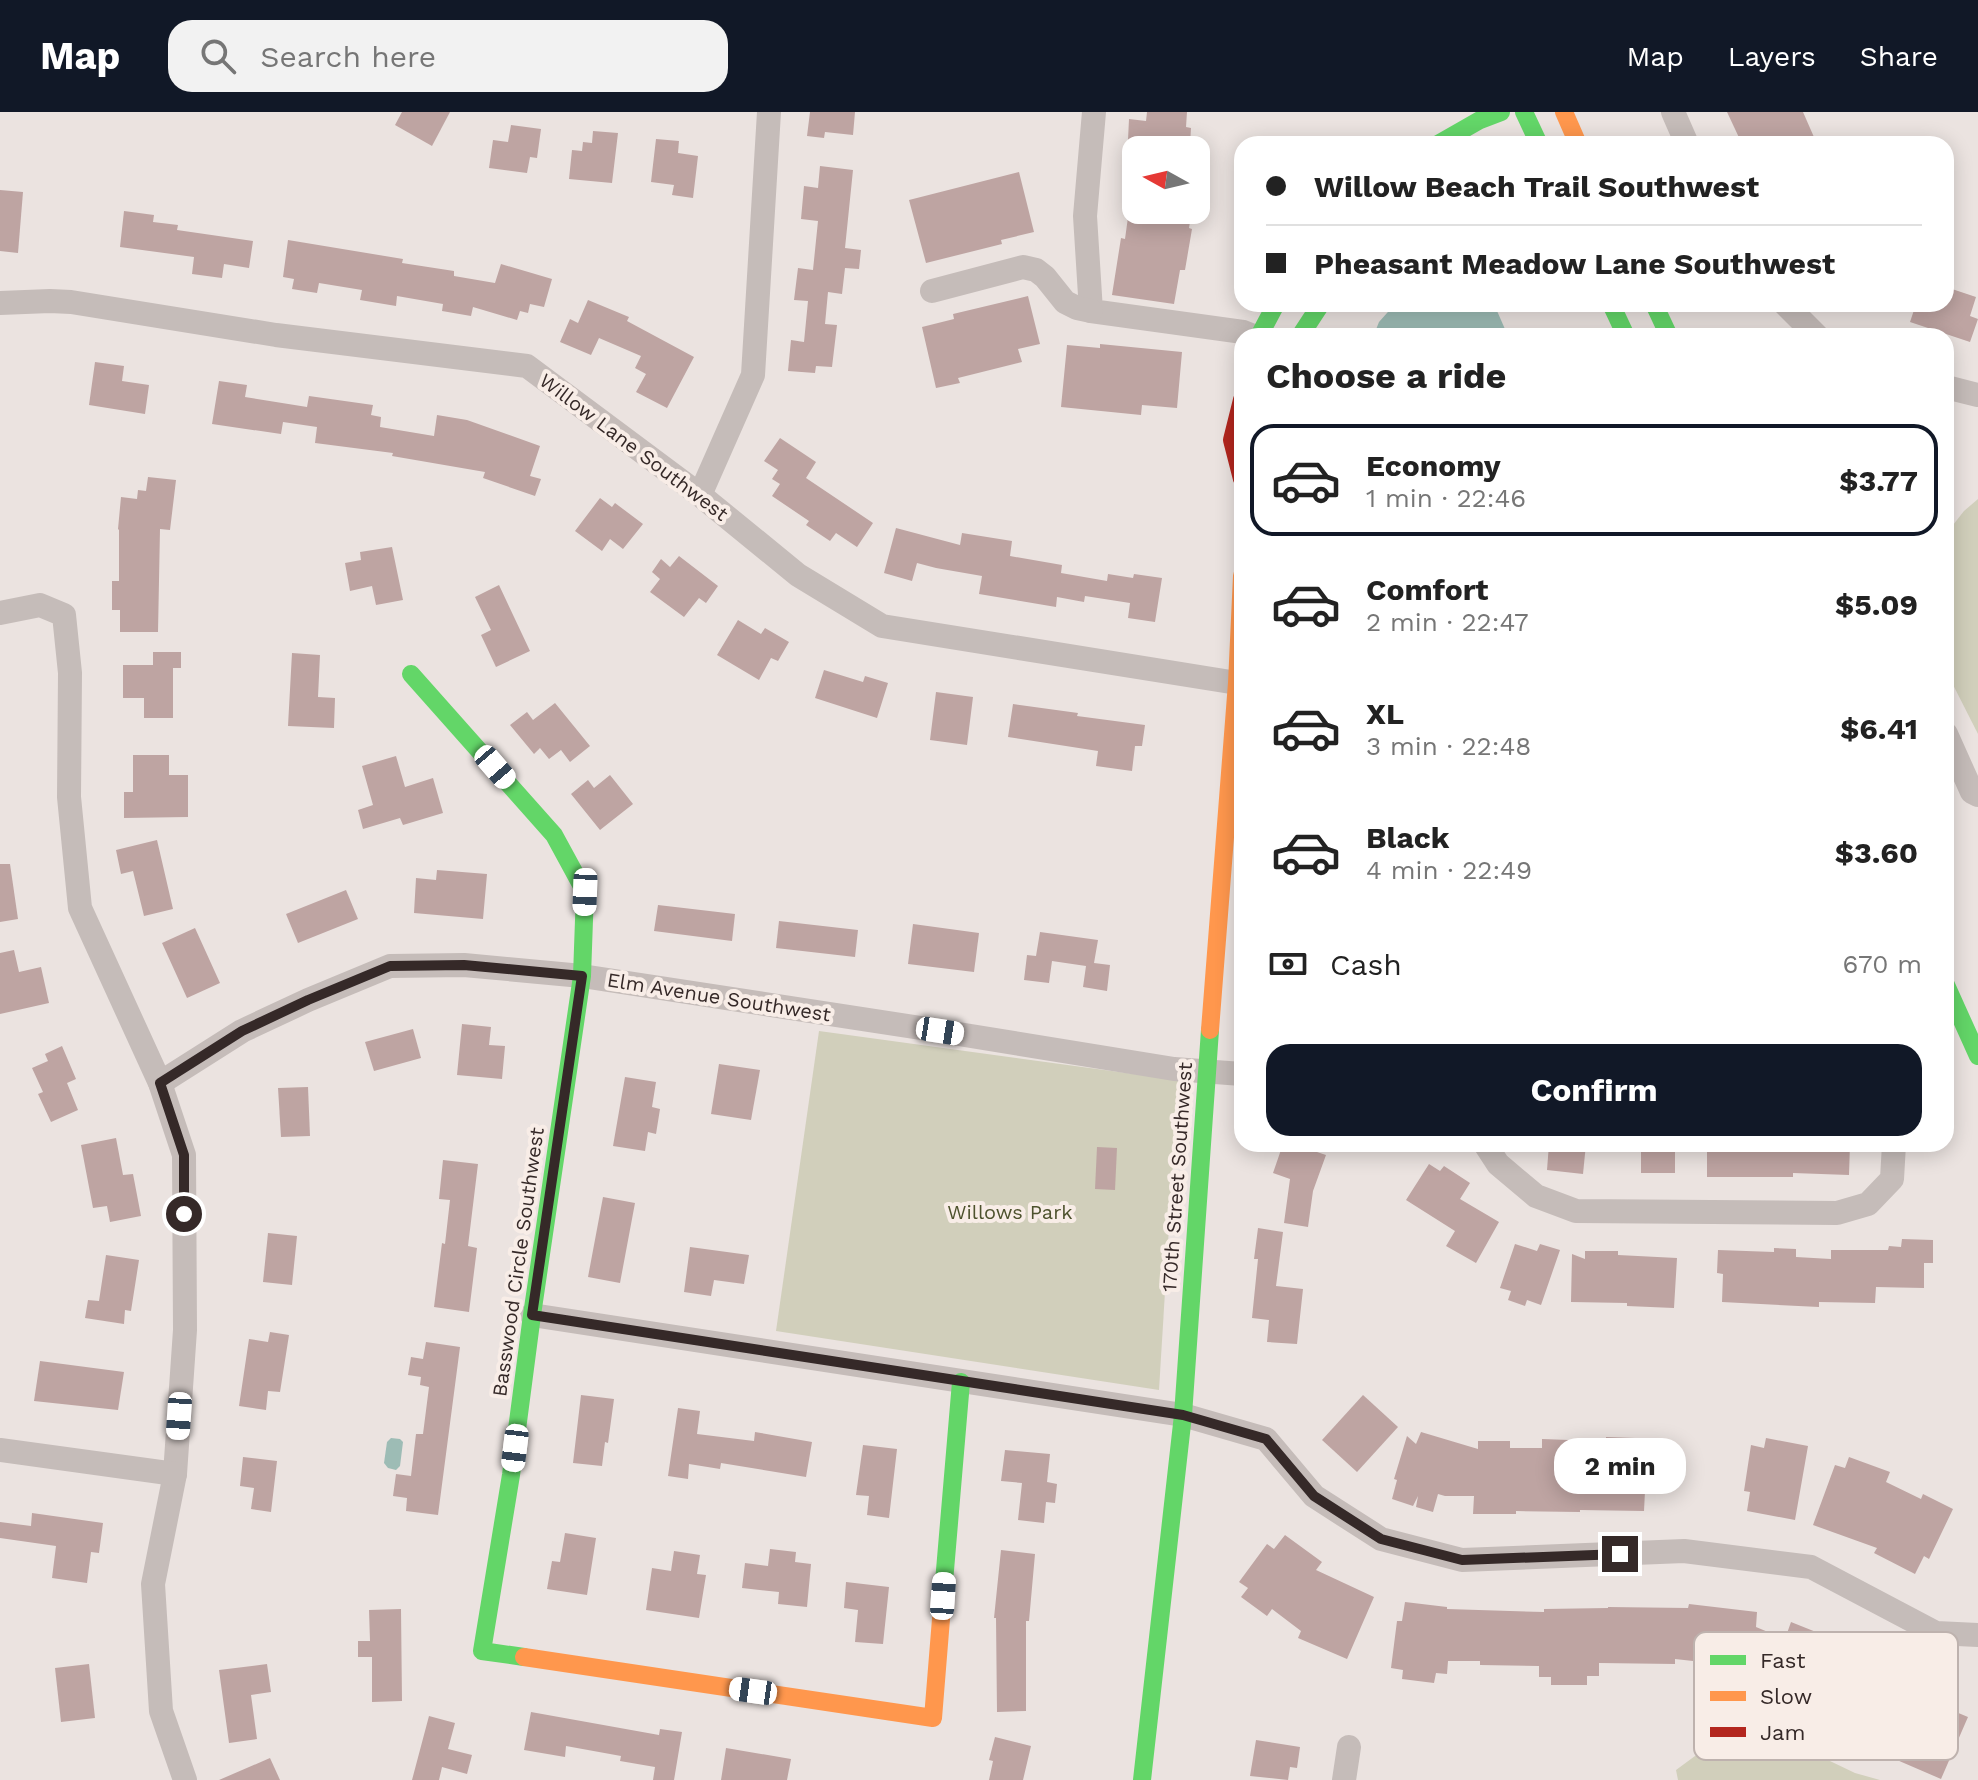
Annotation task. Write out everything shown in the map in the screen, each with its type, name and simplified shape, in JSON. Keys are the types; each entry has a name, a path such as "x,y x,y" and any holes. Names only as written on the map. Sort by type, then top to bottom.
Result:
{"street":[{"path":"700,495 753,375 769,112"},
{"path":"1091,311 1085,216 1094,112"},
{"path":"1452,136 1501,112"},
{"path":"1524,112 1533,136"},
{"path":"1673,112 1684,136"},
{"path":"1545,136 1567,119"},
{"path":"932,291 1023,267 1036,270 1065,302 1077,308 1234,331"},
{"name":"Willow Lane Southwest","path":"0,303 71,302 276,335 527,366 700,495 798,575 882,626 1234,683"},
{"path":"1793,312 1809,328"},
{"path":"1954,389 1978,395"},
{"path":"0,613 40,605 64,615 70,673 69,797 80,908 160,1083 184,1155 185,1330 175,1474 153,1584 161,1711 185,1780"},
{"name":"Basswood Circle Southwest","path":"411,674 554,835 585,892 582,976 511,1475 482,1651 933,1718 961,1382"},
{"name":"170th Street Southwest","path":"1142,1780 1183,1415 1234,722"},
{"path":"1954,752 1972,792 1978,795"},
{"name":"Elm Avenue Southwest","path":"160,1083 242,1031 390,966 464,965 582,976 1174,1069 1234,1073"},
{"path":"1954,1003 1978,1056"},
{"path":"1490,1152 1498,1164 1536,1196 1576,1211 1837,1213 1868,1204 1892,1179 1894,1152"},
{"path":"532,1315 1183,1415 1266,1439 1314,1496 1381,1539 1462,1560 1684,1551 1811,1567 1934,1632"},
{"path":"0,1450 175,1474"},
{"path":"1958,1634 1978,1635"},
{"path":"1344,1780 1349,1747"}],"green space":[{"path":"1978,499 1978,734 1954,687 1954,524"},
{"name":"Willows Park","path":"819,1031 1178,1080 1159,1390 776,1331"},
{"path":"1694,1757 1694,1760 1828,1760 1855,1773 1880,1780 1678,1780 1676,1770"}],"water":[{"path":"1388,312 1498,312 1504,328 1377,328"},
{"path":"391,1438 403,1442 400,1466 396,1470 384,1463 387,1442"}],"building":[{"path":"402,112 450,112 432,146 395,125"},
{"path":"810,112 855,112 853,135 825,132 824,138 807,136"},
{"path":"1147,112 1187,112 1186,127 1191,128 1191,136 1128,136 1129,119 1146,121"},
{"path":"1727,112 1803,112 1814,136 1738,136"},
{"path":"511,125 541,129 537,158 530,157 527,173 489,168 493,140 508,142"},
{"path":"593,131 618,133 612,183 569,179 572,150 582,151 583,142 592,143"},
{"path":"656,139 679,141 678,153 698,156 693,198 672,195 674,185 651,182"},
{"path":"820,166 853,170 845,248 861,250 859,269 845,268 842,294 828,292 825,324 837,325 832,367 816,366 815,373 788,371 791,340 804,342 808,301 794,300 798,268 813,270 818,221 801,219 804,186 818,188"},
{"path":"1019,172 1034,232 1001,240 1002,244 926,263 909,200"},
{"path":"0,190 23,192 18,253 0,251"},
{"path":"124,211 154,215 153,222 178,225 177,230 253,241 249,268 224,264 222,278 192,274 194,257 120,247"},
{"path":"1127,224 1190,224 1192,229 1185,270 1180,270 1174,304 1112,295 1121,238 1125,239"},
{"path":"288,240 403,259 402,263 454,271 454,276 495,283 501,264 552,279 544,307 530,304 528,313 520,311 517,320 473,307 471,316 442,311 443,304 397,296 396,306 360,300 362,290 319,283 317,293 292,289 294,279 283,277"},
{"path":"1954,290 1976,297 1970,316 1978,319 1970,342 1954,337 1954,328 1928,328 1910,322 1913,312 1954,312"},
{"path":"1028,296 1040,344 1018,349 1022,362 958,378 960,383 936,388 922,327 954,319 953,314"},
{"path":"588,300 629,317 627,321 694,357 667,408 636,392 646,374 635,368 641,356 599,338 591,355 560,342 570,319 578,323"},
{"path":"1100,344 1182,352 1177,408 1142,405 1141,415 1061,407 1067,345 1100,348"},
{"path":"95,362 124,366 122,381 149,385 145,414 89,405"},
{"path":"219,381 247,385 245,397 307,407 309,396 373,405 371,415 381,417 380,427 434,436 437,415 467,420 540,446 530,476 541,479 535,496 483,478 485,472 392,456 393,453 315,443 317,427 283,422 281,434 212,424"},
{"path":"780,438 816,462 806,478 873,523 857,547 836,533 830,541 806,525 809,521 772,496 780,484 772,479 778,470 764,461"},
{"path":"148,477 176,480 170,530 160,529 158,632 120,632 120,610 112,610 112,581 119,581 121,497 137,499 138,490 146,491"},
{"path":"600,498 612,507 615,503 643,524 623,549 610,539 602,551 575,531"},
{"path":"896,528 960,545 962,533 1012,541 1010,556 1062,565 1061,573 1107,581 1108,574 1162,578 1155,622 1128,618 1130,603 1085,596 1084,602 1057,597 1056,607 979,594 982,576 917,563 912,581 884,573"},
{"path":"392,547 403,600 376,605 372,586 350,591 345,563 361,560 360,552"},
{"path":"679,556 718,586 706,603 699,598 684,617 650,592 660,579 652,572 661,559 670,567"},
{"path":"499,585 530,651 496,667 481,635 491,630 475,597"},
{"path":"738,620 761,634 765,628 789,642 778,661 771,658 759,680 717,655"},
{"path":"153,652 181,652 181,668 173,668 173,718 144,718 144,698 123,698 123,665 153,665"},
{"path":"292,653 320,655 318,697 335,698 334,728 288,726"},
{"path":"824,670 863,682 865,676 888,683 877,718 815,698"},
{"path":"936,692 973,697 967,745 930,740"},
{"path":"555,703 590,746 570,762 561,750 549,759 540,748 534,754 510,725 527,712 533,720"},
{"path":"1013,704 1145,725 1142,746 1135,746 1132,771 1096,766 1098,751 1008,737"},
{"path":"133,755 169,755 169,775 188,775 188,817 124,818 124,792 133,792"},
{"path":"396,756 405,787 433,778 443,813 403,825 400,818 363,829 358,810 373,805 362,766"},
{"path":"610,775 633,804 600,830 571,794 588,780 594,788"},
{"path":"157,840 173,909 144,916 133,871 121,874 116,850"},
{"path":"0,864 10,864 18,919 0,922"},
{"path":"437,870 487,874 483,919 414,913 416,878 436,880"},
{"path":"346,890 358,919 298,943 286,914"},
{"path":"658,905 735,914 732,941 654,931"},
{"path":"779,921 858,930 855,957 776,948"},
{"path":"913,924 979,933 974,972 908,964"},
{"path":"195,928 220,983 187,998 162,943"},
{"path":"1040,932 1098,940 1094,963 1110,965 1107,991 1083,987 1086,966 1052,961 1049,983 1024,980 1027,955 1036,956"},
{"path":"14,950 19,972 41,967 49,1003 0,1014 0,953"},
{"path":"462,1024 491,1027 489,1045 505,1046 502,1079 457,1075"},
{"path":"413,1029 421,1058 374,1071 365,1042"},
{"path":"62,1046 76,1079 67,1083 78,1110 51,1122 38,1094 43,1092 32,1068 48,1061 45,1054"},
{"path":"719,1064 760,1070 751,1120 711,1114"},
{"path":"625,1077 656,1082 652,1107 660,1109 656,1134 648,1132 645,1151 613,1146"},
{"path":"308,1087 310,1136 281,1137 278,1088"},
{"path":"116,1138 123,1175 133,1174 141,1216 110,1222 107,1206 93,1208 81,1145"},
{"path":"1097,1147 1117,1148 1115,1190 1095,1189"},
{"path":"1280,1152 1317,1152 1326,1155 1313,1191 1308,1227 1284,1223 1290,1179 1273,1173"},
{"path":"1548,1152 1585,1152 1583,1174 1547,1170"},
{"path":"1641,1152 1675,1152 1675,1173 1641,1173"},
{"path":"1707,1152 1850,1152 1849,1175 1793,1173 1793,1177 1707,1177"},
{"path":"443,1160 478,1164 468,1246 477,1248 469,1312 434,1307 450,1200 439,1199"},
{"path":"1429,1164 1440,1171 1444,1166 1470,1183 1460,1199 1499,1222 1476,1263 1446,1246 1455,1231 1406,1200"},
{"path":"603,1197 635,1203 620,1283 588,1277"},
{"path":"1258,1228 1283,1232 1276,1286 1303,1289 1297,1344 1267,1342 1269,1320 1252,1318"},
{"path":"268,1233 297,1236 292,1285 263,1282"},
{"path":"1902,1239 1933,1240 1933,1263 1924,1263 1924,1288 1876,1287 1875,1303 1819,1302 1819,1307 1722,1302 1723,1274 1717,1273 1718,1250 1774,1252 1774,1248 1796,1249 1796,1257 1831,1259 1831,1250 1888,1250 1889,1246 1901,1247"},
{"path":"1515,1244 1537,1251 1540,1244 1560,1250 1541,1305 1527,1300 1525,1306 1508,1300 1511,1291 1500,1288"},
{"path":"690,1247 749,1255 744,1284 714,1280 711,1296 684,1292"},
{"path":"1585,1251 1618,1251 1618,1255 1677,1258 1674,1308 1571,1302 1572,1254 1585,1259"},
{"path":"106,1255 139,1260 131,1311 125,1310 124,1324 85,1318 88,1300 99,1301"},
{"path":"270,1332 289,1335 280,1392 268,1391 266,1410 239,1406 249,1339 268,1342"},
{"path":"426,1342 460,1347 438,1515 406,1511 407,1498 393,1496 396,1474 411,1476 416,1434 423,1434 429,1387 420,1385 421,1377 408,1375 411,1357 423,1359"},
{"path":"40,1361 124,1372 118,1410 34,1401"},
{"path":"581,1395 614,1399 602,1466 573,1463"},
{"path":"1363,1395 1398,1427 1357,1472 1322,1440"},
{"path":"678,1408 700,1411 697,1434 754,1441 755,1432 812,1442 806,1477 721,1463 720,1469 689,1464 688,1479 668,1476"},
{"path":"1421,1432 1478,1449 1478,1441 1510,1441 1510,1448 1542,1448 1542,1439 1569,1440 1569,1446 1606,1447 1606,1437 1635,1438 1634,1454 1649,1454 1649,1491 1645,1491 1644,1511 1473,1514 1474,1496 1438,1494 1433,1512 1416,1507 1418,1496 1413,1506 1392,1499 1397,1480 1394,1479 1407,1436 1416,1444"},
{"path":"1766,1438 1808,1446 1795,1520 1747,1511 1750,1492 1744,1491 1751,1445 1764,1448"},
{"path":"863,1445 897,1449 889,1518 867,1515 869,1496 856,1495"},
{"path":"1005,1450 1050,1454 1047,1482 1057,1484 1055,1503 1046,1502 1044,1523 1018,1520 1022,1483 1001,1481"},
{"path":"243,1457 277,1461 271,1512 251,1509 254,1488 240,1486"},
{"path":"1849,1457 1890,1472 1886,1482 1921,1499 1923,1494 1953,1509 1929,1559 1924,1556 1915,1574 1874,1553 1877,1548 1813,1525 1835,1465 1845,1468"},
{"path":"32,1513 103,1523 99,1553 91,1552 87,1583 52,1578 56,1546 0,1538 0,1522 31,1526"},
{"path":"565,1533 596,1538 587,1595 547,1589 552,1561 560,1562"},
{"path":"1285,1535 1322,1562 1316,1570 1374,1597 1347,1659 1298,1638 1301,1631 1272,1609 1267,1616 1241,1597 1248,1588 1239,1582 1267,1544 1274,1549"},
{"path":"770,1549 796,1552 795,1562 811,1564 807,1607 778,1604 779,1592 742,1588 745,1563 768,1566"},
{"path":"1001,1550 1035,1554 1029,1621 1026,1621 1026,1711 997,1712 994,1618"},
{"path":"674,1551 700,1555 697,1574 706,1575 699,1618 646,1610 652,1568 671,1571"},
{"path":"846,1582 889,1587 883,1644 855,1642 858,1610 844,1608"},
{"path":"1405,1602 1447,1609 1544,1612 1544,1609 1608,1607 1688,1608 1689,1604 1757,1612 1756,1627 1768,1632 1694,1632 1694,1661 1675,1659 1675,1664 1599,1663 1599,1676 1587,1676 1587,1685 1551,1685 1551,1677 1539,1677 1539,1666 1480,1665 1480,1661 1448,1661 1447,1674 1436,1673 1434,1683 1402,1679 1403,1670 1391,1668 1397,1621 1402,1621"},
{"path":"401,1609 402,1701 372,1702 372,1657 358,1657 358,1641 370,1641 369,1610"},
{"path":"1791,1622 1816,1632 1787,1632"},
{"path":"89,1664 95,1718 61,1722 55,1668"},
{"path":"267,1664 271,1692 251,1695 257,1739 229,1743 219,1670"},
{"path":"531,1712 659,1735 660,1729 682,1732 674,1780 653,1780 655,1767 620,1761 621,1756 566,1746 565,1757 524,1750"},
{"path":"1958,1713 1968,1717 1958,1740"},
{"path":"429,1716 455,1723 448,1749 472,1755 467,1774 442,1767 439,1780 412,1780"},
{"path":"995,1737 1031,1746 1023,1780 989,1780 993,1761 989,1760"},
{"path":"1256,1740 1300,1747 1297,1768 1290,1767 1288,1780 1250,1776"},
{"path":"726,1748 791,1759 787,1780 721,1780"},
{"path":"270,1758 280,1780 219,1780"},
{"path":"1897,1760 1949,1760 1941,1779"}],"traffic: fast":[{"path":"1452,136 1501,112"},
{"path":"1524,112 1535,136"},
{"path":"1263,328 1272,312"},
{"path":"1305,328 1316,312"},
{"path":"1615,312 1622,328"},
{"path":"1658,312 1665,328"},
{"path":"411,674 554,835 585,892 582,976 511,1475 482,1651 524,1657"},
{"path":"1954,1003 1978,1056"},
{"path":"1142,1780 1183,1415 1210,1030"},
{"path":"944,1582 961,1382"}],"traffic: slow":[{"path":"1564,112 1574,136"},
{"path":"1210,1030 1234,722"},
{"path":"524,1657 933,1718 944,1582"}],"traffic: jam":[{"path":"1234,432 1234,448"}],"route":[{"path":"184,1214 184,1155 160,1083 242,1031 390,966 464,965 582,976 532,1315 1183,1415 1266,1439 1314,1496 1381,1539 1462,1560 1620,1554"}]}
